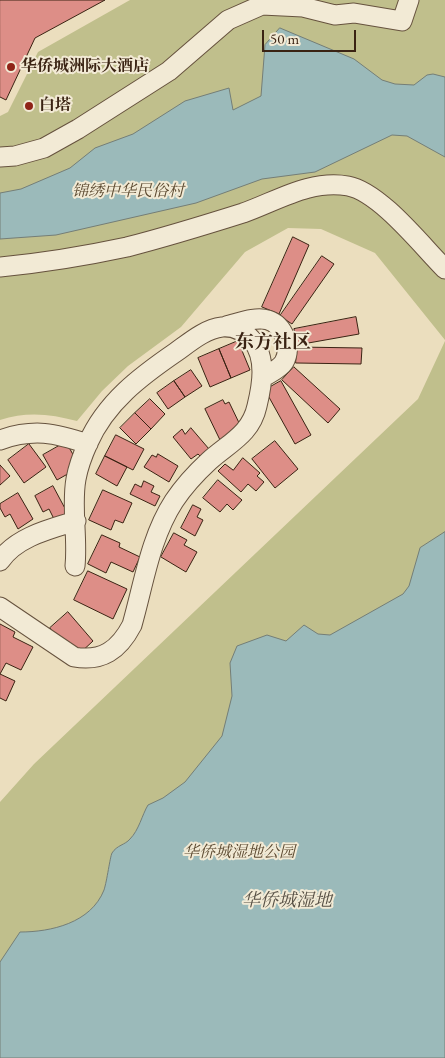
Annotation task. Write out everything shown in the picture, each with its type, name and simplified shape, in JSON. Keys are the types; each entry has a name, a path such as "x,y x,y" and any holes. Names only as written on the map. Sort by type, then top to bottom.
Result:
{"street":[{"path":"0,157 15,156 44,148 78,129 169,71 228,20 262,5 303,8 335,15 354,13 402,21 409,0"},
{"path":"0,267 35,264 127,246 244,212 305,189 326,186 349,186 367,194 404,225 445,269"},
{"path":"75,566 76,480 88,444 114,403 137,379 204,333 262,319 270,320 282,332 286,340 287,356 279,368 262,378"},
{"path":"0,606 74,657 88,660 115,650 125,639 132,625 148,561 164,518 184,487 196,473 247,431 257,407 262,378 260,354 255,343 242,332 223,327"},
{"path":"0,440 31,432 55,433 88,444"},
{"path":"0,561 11,549 32,536 76,521"}],"green space":[{"name":"锦绣中华民俗村","path":"130,0 445,0 445,340 375,253 321,229 288,228 245,252 181,327 128,366 102,391 77,421 39,414 20,415 0,420 0,116 8,112 38,52"},
{"name":"华侨城湿地","path":"445,341 445,1058 0,1058 0,802 34,764 418,399"}],"water":[{"path":"280,28 354,59 382,80 395,84 414,85 427,75 433,74 445,77 445,157 407,136 392,135 315,172 262,179 196,203 56,235 0,239 0,193 21,189 70,168 95,148 133,134 185,101 229,88 233,110 261,96 265,45"},
{"name":"华侨城湿地","path":"445,532 445,1058 0,1058 0,962 20,932 32,932 57,927 80,918 90,910 104,890 112,853 133,835 148,805 163,798 185,782 222,736 232,696 230,663 237,646 267,635 286,641 304,625 318,634 330,635 403,594 409,586 420,548"}],"building":[{"name":"华侨城洲际大酒店","path":"0,0 105,0 35,38 6,100 0,97"},
{"path":"293,237 309,245 279,314 262,307"},
{"path":"322,256 334,264 292,324 280,316"},
{"path":"356,317 359,334 297,345 294,329"},
{"path":"238,341 250,370 231,378 219,349"},
{"path":"297,347 362,348 361,364 296,363"},
{"path":"219,349 231,378 210,387 198,358"},
{"path":"294,367 340,409 328,423 282,380"},
{"path":"191,370 202,386 185,397 174,381"},
{"path":"174,381 185,397 168,409 157,393"},
{"path":"281,381 311,435 295,444 265,390"},
{"path":"150,399 165,414 151,429 135,413"},
{"path":"223,400 225,404 229,402 242,429 220,440 205,409"},
{"path":"135,413 151,429 136,444 120,428"},
{"path":"191,428 209,449 200,456 198,454 191,459 173,437 182,429 185,434"},
{"path":"116,435 144,449 133,470 105,456"},
{"path":"275,441 298,469 275,488 252,459"},
{"path":"66,442 80,467 57,480 43,455"},
{"path":"29,444 46,467 24,483 8,460"},
{"path":"158,454 178,466 169,482 144,467 152,455 156,457"},
{"path":"105,456 127,467 117,486 96,474"},
{"path":"243,458 260,473 257,476 264,482 256,491 248,484 241,492 218,471 225,464 233,470"},
{"path":"0,465 10,476 0,485"},
{"path":"218,480 242,500 233,510 227,504 220,512 203,498"},
{"path":"144,481 154,486 151,492 160,496 155,506 130,494 135,484 141,487"},
{"path":"53,486 68,514 55,521 49,509 43,512 35,496"},
{"path":"103,490 132,503 123,523 115,520 111,530 89,520"},
{"path":"18,493 33,519 18,529 10,514 5,517 0,504"},
{"path":"193,505 201,509 197,517 203,520 195,536 181,528"},
{"path":"174,533 187,540 184,545 197,552 186,572 161,557"},
{"path":"102,535 120,543 119,547 140,557 133,572 111,562 106,573 88,564"},
{"path":"88,571 127,589 113,619 74,600"},
{"path":"68,612 93,641 79,654 65,647 50,628"},
{"path":"0,624 15,632 13,637 33,647 21,670 6,663 0,674"},
{"path":"0,674 15,681 6,701 0,698"}],"place":[{"name":"华侨城洲际大酒店","path":"11,67"},
{"name":"白塔","path":"29,106"}],"district":[{"name":"东方社区","path":"273,343"}],"park label":[{"name":"华侨城湿地公园","path":"239,853"}]}
